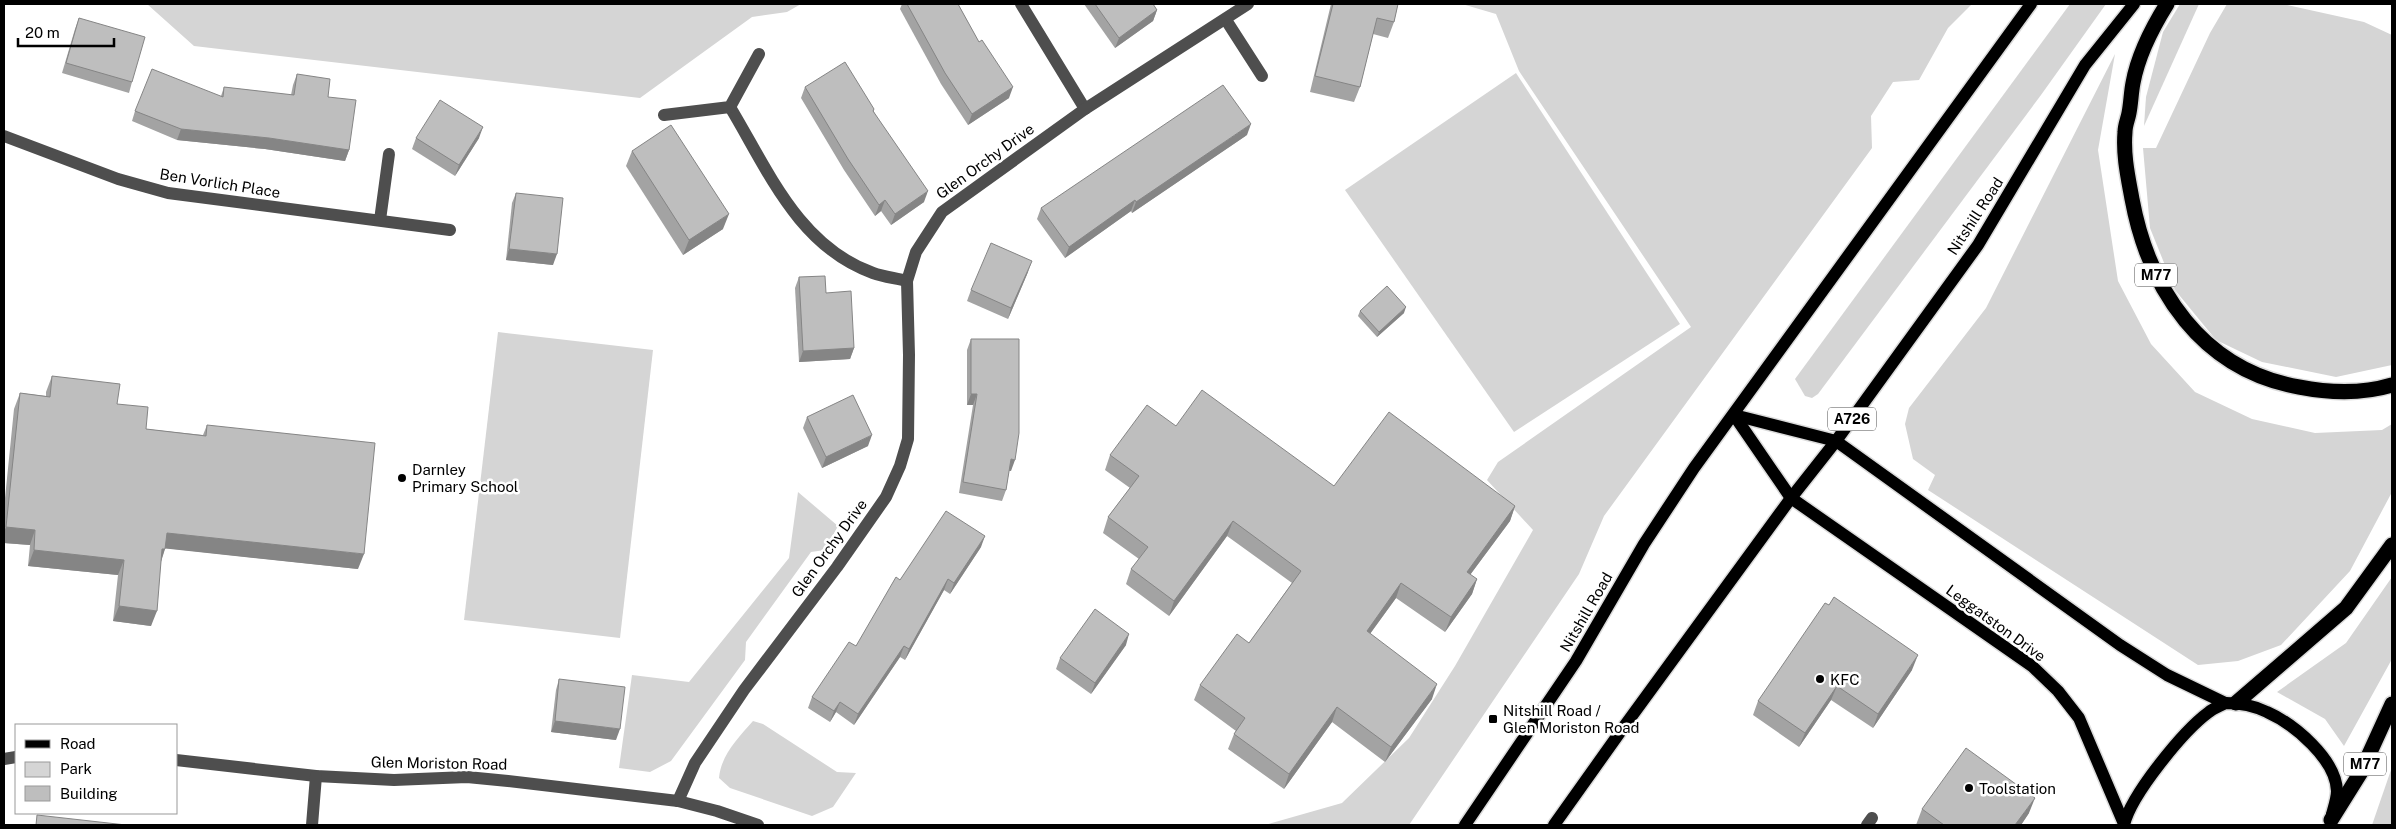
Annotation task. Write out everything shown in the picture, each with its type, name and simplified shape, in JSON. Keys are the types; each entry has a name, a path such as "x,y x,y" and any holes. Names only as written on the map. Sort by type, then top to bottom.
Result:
{"highway":[{"name":"M77","path":"2167,4 2152,28 2144,47 2133,82 2125,131 2125,165 2138,232 2149,263 2166,294 2180,315 2218,353 2260,376 2284,385 2332,392 2358,392 2392,385"},
{"path":"2231,703 2346,608 2392,545"},
{"name":"M77","path":"2329,823 2361,772 2392,704"}],"main road":[{"name":"Nitshill Road","path":"1465,825 1576,661 1644,544 1694,468 2031,4"},
{"name":"Nitshill Road","path":"1554,825 1791,498 1836,441 1978,245 2085,65 2134,4"},
{"path":"1734,415 1836,441 2120,645 2167,675 2231,703 2266,711 2279,719 2308,739 2332,773 2337,791 2329,823"},
{"path":"1734,415 1791,498"},
{"name":"Leggatston Drive","path":"1791,498 2032,666 2052,685 2079,718 2124,824"},
{"name":"Leggatston Drive","path":"2124,824 2141,792 2178,743 2208,712 2231,703"}],"street":[{"path":"1020,4 1085,109"},
{"name":"Glen Orchy Drive","path":"678,801 695,763 727,714 875,513 886,497 900,466 908,439 909,354 907,281 916,252 942,212 1085,109 1226,20 1248,4"},
{"path":"1226,20 1262,76"},
{"path":"730,106 759,54"},
{"path":"664,115 730,106"},
{"path":"730,106 791,209 808,232 826,247 873,273 907,281"},
{"name":"Ben Vorlich Place","path":"4,136 118,179 168,193 254,206 450,230"},
{"path":"380,220 389,154"},
{"name":"Glen Moriston Road","path":"178,760 316,776 394,780 467,777 678,801 717,811 758,825"},
{"path":"312,825 316,776"}],"green space":[{"path":"147,4 801,4 787,12 752,17 640,98 194,46"},
{"path":"1462,4 1972,4 1948,28 1919,80 1893,82 1871,116 1872,148 1604,516 1579,574 1409,825 1265,825 1342,803 1409,738 1455,666 1533,530 1487,480 1498,462 1691,327 1519,71 1496,14"},
{"path":"2070,4 2106,4 2041,95 1818,394 1812,398 1805,396 1795,379"},
{"path":"2180,4 2199,4 2144,126 2146,97 2163,32"},
{"path":"2227,4 2283,4 2364,22 2392,35 2392,365 2336,377 2262,362 2216,340 2175,290 2150,228 2143,148 2156,148 2210,33"},
{"path":"2115,54 2098,150 2118,281 2151,344 2195,392 2252,419 2315,433 2382,430 2392,424 2392,492 2350,571 2281,645 2238,661 2198,665 1928,490 1935,475 1913,459 1905,424 1909,408 1986,308"},
{"path":"1516,73 1680,324 1514,432 1345,190"},
{"path":"498,332 653,350 620,638 464,620"},
{"path":"798,492 838,526 825,550 811,552 746,642 745,660 671,761 650,772 619,768 632,675 689,682 789,558"},
{"path":"2392,577 2392,659 2344,746 2325,719 2277,692 2346,643"},
{"path":"753,721 763,724 837,772 856,773 833,807 812,816 730,788 719,778 720,770 727,754 736,740"},
{"path":"2392,767 2392,825 2372,825"}],"building":[{"path":"907,4 958,4 979,42 982,40 1013,87 972,114 945,73"},
{"path":"1095,4 1153,4 1157,10 1119,38"},
{"path":"1333,4 1398,4 1394,22 1377,18 1360,87 1315,76"},
{"path":"79,18 145,37 132,82 66,63"},
{"path":"845,62 874,109 873,111 928,191 895,214 885,200 879,205 848,159 805,87"},
{"path":"152,69 223,97 224,87 294,95 297,74 330,79 328,97 356,100 349,150 269,138 181,129 135,111"},
{"path":"1223,85 1251,124 1136,202 1135,200 1069,247 1041,208"},
{"path":"440,100 483,127 459,165 416,138"},
{"path":"671,125 729,214 689,240 632,151"},
{"path":"516,193 563,198 557,254 509,249"},
{"path":"991,243 1032,261 1011,308 971,290"},
{"path":"825,276 826,293 851,291 854,348 803,351 799,277"},
{"path":"1387,286 1406,307 1379,332 1360,311"},
{"path":"971,339 1019,339 1019,433 1015,460 1011,459 1006,490 963,482 977,394 971,394"},
{"path":"52,376 120,384 117,404 148,407 146,429 206,436 207,425 375,443 364,554 167,533 165,549 162,549 157,611 119,606 124,560 34,550 35,530 6,527 20,393 50,397"},
{"path":"1202,390 1334,486 1389,412 1515,506 1467,572 1477,579 1451,617 1401,583 1367,631 1437,684 1391,747 1337,707 1289,774 1234,734 1245,718 1200,685 1237,634 1249,643 1301,571 1233,521 1174,601 1131,569 1148,547 1108,517 1139,476 1110,455 1147,405 1176,426"},
{"path":"853,395 872,435 826,457 807,417"},
{"path":"946,511 985,536 954,583 948,579 909,649 904,646 858,714 840,702 834,711 812,697 849,642 856,646 896,577 900,580"},
{"name":"KFC","path":"1834,597 1918,655 1878,714 1837,686 1805,733 1758,701 1825,603 1829,605"},
{"path":"1095,609 1129,634 1095,683 1060,658"},
{"path":"559,679 625,687 620,729 555,721"},
{"name":"Toolstation","path":"1966,748 2035,798 2015,825 1944,825 1922,809"},
{"path":"37,815 126,825 36,825"}],"place":[{"name":"Darnley Primary School","path":"402,478"},
{"name":"KFC","path":"1820,679"},
{"name":"Nitshill Road / Glen Moriston Road","path":"1493,719"},
{"name":"Toolstation","path":"1969,788"}]}
